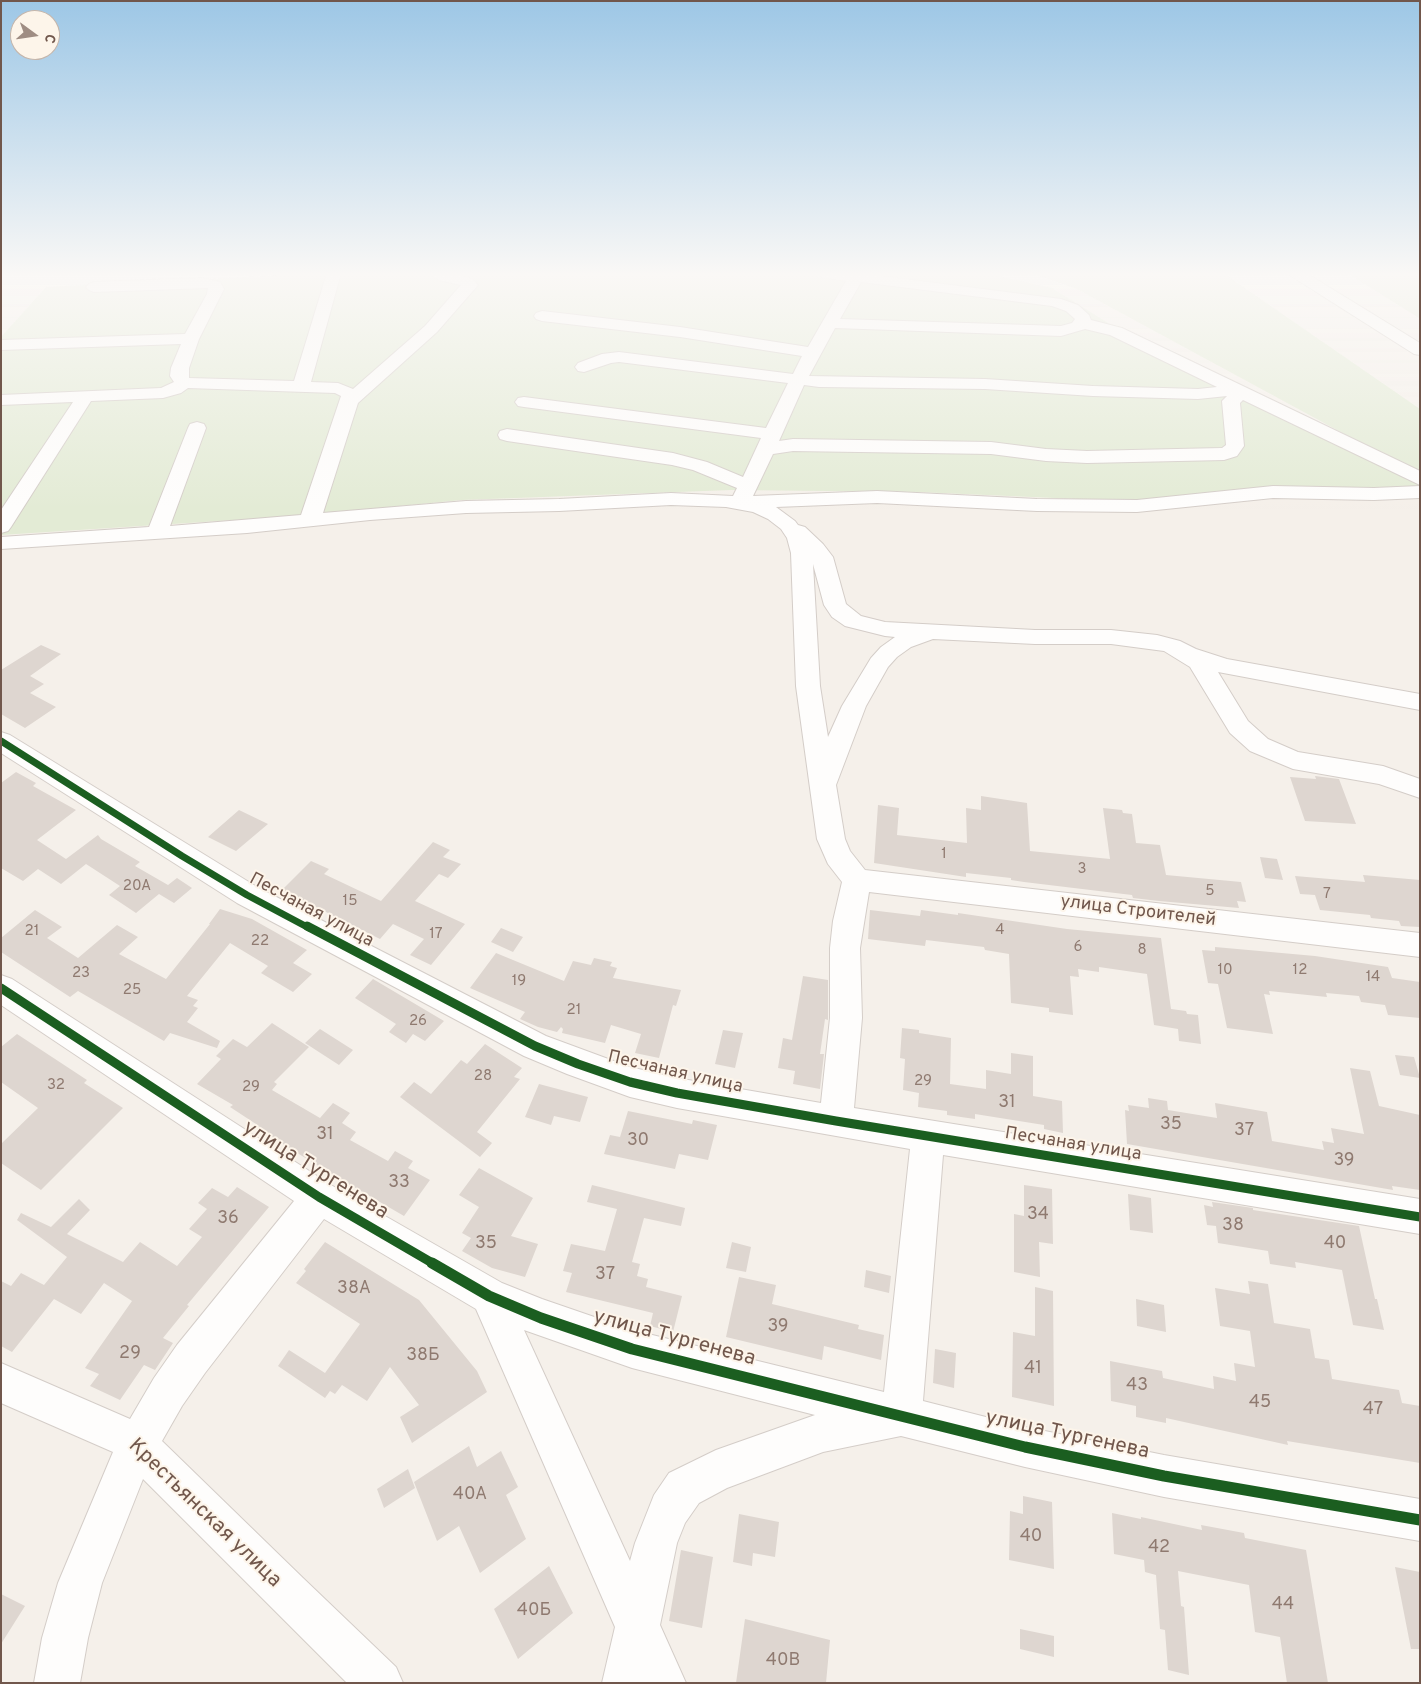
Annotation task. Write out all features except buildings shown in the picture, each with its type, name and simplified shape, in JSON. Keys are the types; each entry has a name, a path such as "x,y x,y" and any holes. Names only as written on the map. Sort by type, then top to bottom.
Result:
{"street":[{"path":"184,383 179,376 188,352"},
{"path":"301,386 312,352"},
{"path":"350,401 405,352"},
{"path":"744,495 812,353 803,352"},
{"path":"1154,352 1231,393 1300,420 1420,479"},
{"path":"584,367 608,358 619,357 797,381 984,384 1092,391 1231,393"},
{"path":"1,400 163,393 175,389 184,383 343,389 350,394 350,401 310,520"},
{"path":"524,402 793,445 991,448 1087,456 1224,454 1230,452 1235,446 1231,393"},
{"path":"1,527 85,397"},
{"path":"160,524 197,428"},
{"path":"507,435 673,459 700,466 759,507 775,514 816,548 822,558 835,605 846,617 853,621 876,628 1035,637 1111,637 1158,642 1203,661 1224,666 1420,702"},
{"path":"1,527 160,524 247,527 466,507 575,504 744,495 876,497 1037,505 1138,506 1172,504 1273,492 1374,494 1420,492"},
{"path":"1,543 160,524"},
{"path":"788,525 798,538 802,553 808,686 831,839 838,856 857,880 848,921 845,948 846,1018 836,1121"},
{"path":"824,786 836,748 854,706 880,663 889,652 903,642 932,631"},
{"path":"1186,653 1198,662 1210,677 1239,727 1259,745 1293,760 1383,775 1420,789"},
{"name":"Песчаная улица","path":"1,741 247,895 535,1046 578,1064 630,1082 677,1093 836,1121 1420,1217"},
{"name":"улица Строителей","path":"857,880 1420,945"},
{"name":"улица Тургенева","path":"1,988 319,1197 489,1296 541,1318 632,1349 1025,1447 1164,1476 1420,1520"},
{"path":"625,1683 656,1543 669,1510 684,1488 716,1472 823,1432 902,1416 928,1136"},
{"path":"57,1683 65,1638 80,1583 110,1506 137,1446 168,1392 202,1344 319,1197"},
{"path":"489,1296 663,1683"},
{"name":"Крестьянская улица","path":"1,1383 119,1434 137,1446 380,1683"}],"green space":[{"path":"1,352 1163,352 1420,483 1420,489 1240,491 1123,501 918,492 732,490 462,500 297,516 1,535"},
{"path":"1192,352 1337,352 1420,409 1420,475"}],"cycle path":[{"path":"1,741 247,895 535,1046 578,1064 630,1082 677,1093 836,1121 1420,1217"},
{"path":"1,988 319,1197 489,1296 541,1318 632,1349 1025,1447 1164,1476 1420,1520"}]}
